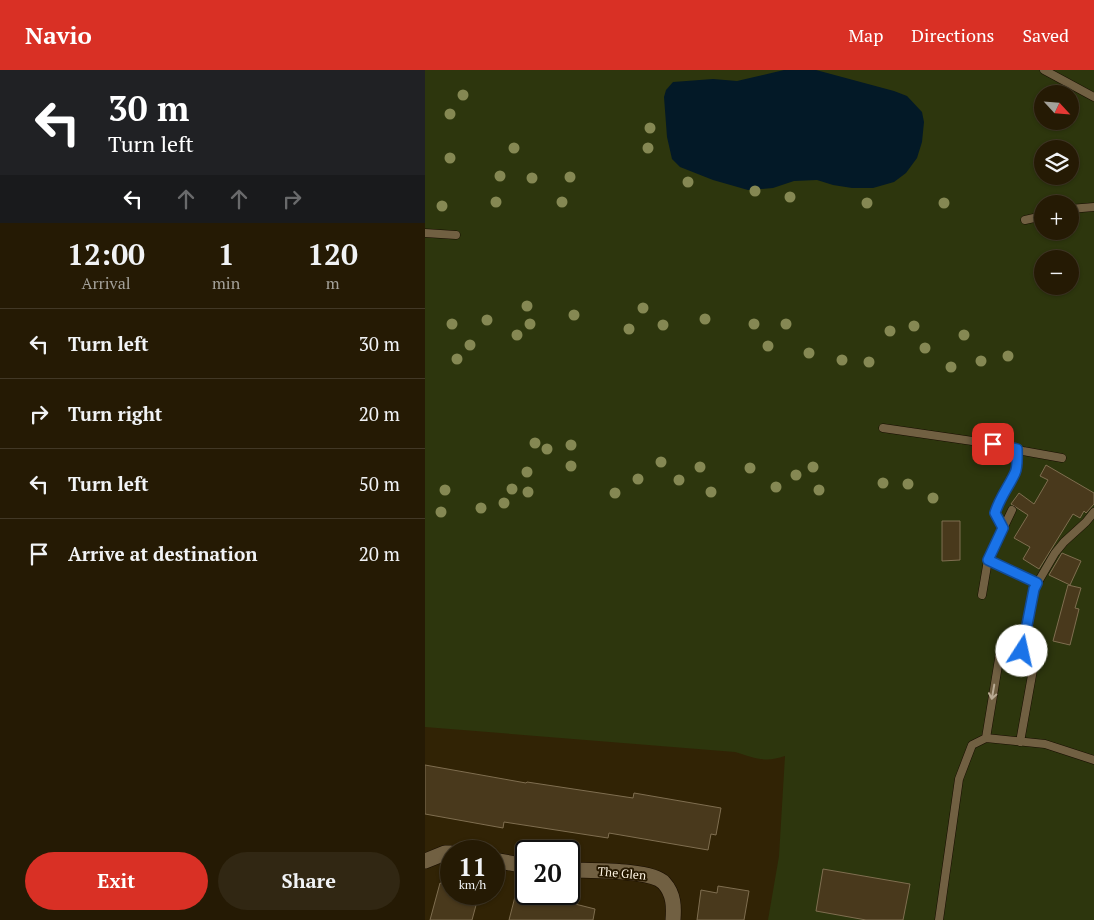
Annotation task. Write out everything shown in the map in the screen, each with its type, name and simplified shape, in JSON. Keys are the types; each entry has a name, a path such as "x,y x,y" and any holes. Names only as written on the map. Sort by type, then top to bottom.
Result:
{"street":[{"path":"425,861 440,855"},
{"name":"The Glen","path":"580,870 638,873 652,876 663,882 669,890 674,903 673,920"}],"lane":[{"path":"1044,70 1094,97"},
{"path":"1079,209 1094,207"},
{"path":"1025,220 1034,218"},
{"path":"425,233 456,235"},
{"path":"883,428 993,444 1062,458"},
{"path":"1003,528 995,513 999,500 1016,472 1017,449"},
{"path":"982,595 988,560 1012,510"},
{"path":"1022,651 1034,589 1037,583 1055,553 1094,512"},
{"path":"988,560 1037,583"},
{"path":"986,738 1001,647 1036,653 1020,742"},
{"path":"939,920 959,778 972,745 986,738 1045,744 1094,760"}],"green space":[{"path":"425,70 1094,70 1094,920 768,920 779,856 785,756 766,759 754,758 735,752 425,727"}],"water":[{"path":"784,70 816,70 907,96 922,112 924,122 922,142 917,158 906,173 894,182 873,188 852,188 817,180 794,181 773,188 748,190 713,180 680,167 672,159 667,137 664,97 666,90 673,82 713,79 737,81"}],"building":[{"path":"1046,465 1094,493 1094,504 1086,513 1084,511 1080,518 1073,514 1039,569 1023,559 1030,547 1014,538 1028,515 1011,504 1019,493 1034,504 1048,480 1040,476"},
{"path":"942,521 960,521 960,560 942,561"},
{"path":"1062,553 1081,561 1070,585 1049,575"},
{"path":"1068,585 1081,588 1075,608 1079,609 1070,645 1053,641"},
{"path":"425,765 526,783 633,798 634,793 721,808 716,835 711,834 708,850 609,833 608,838 504,822 503,828 425,814"},
{"path":"823,869 910,884 903,920 866,920 816,911"},
{"path":"440,883 440,905 476,905 472,920 430,920"},
{"path":"718,886 749,891 744,920 697,920 701,890 717,893"},
{"path":"515,897 515,905 579,905 595,909 593,920 509,920"}],"route":[{"path":"993,444 1017,449 1017,462 1016,472 999,500 995,513 1003,528 988,560 1037,583 1034,589 1022,651"}]}
